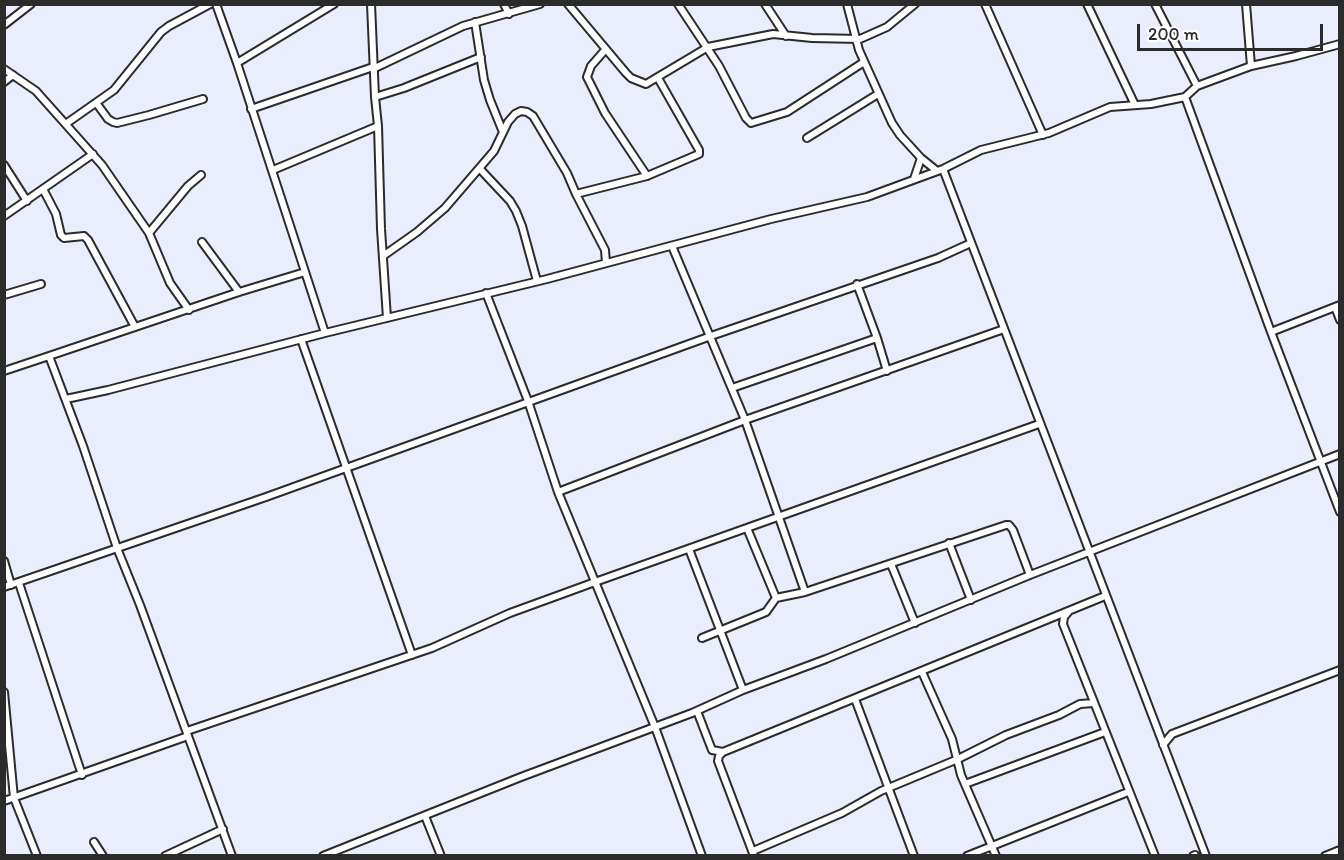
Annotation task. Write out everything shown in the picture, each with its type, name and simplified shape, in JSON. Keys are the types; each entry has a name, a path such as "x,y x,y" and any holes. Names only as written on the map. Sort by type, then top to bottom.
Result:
{"street":[{"path":"4,25 31,4"},
{"path":"67,123 97,104 125,78 160,32 210,4"},
{"path":"216,4 273,170 325,333"},
{"path":"237,63 334,4"},
{"path":"371,4 378,126 378,184 387,318"},
{"path":"504,4 509,14"},
{"path":"251,109 373,68 475,22 540,4"},
{"path":"567,4 631,78 646,84 708,47 764,35 863,38 887,27 915,4"},
{"path":"678,4 708,47 746,118 751,123 787,112 864,62"},
{"path":"765,4 786,36"},
{"path":"847,4 854,38 878,94 900,135 921,158 940,170 972,243 1039,424 1206,855"},
{"path":"985,4 1043,135"},
{"path":"1087,4 1135,105"},
{"path":"1155,4 1197,86"},
{"path":"1246,4 1251,66"},
{"path":"475,22 490,100 503,132"},
{"path":"66,399 867,197 940,170 995,146 1043,135 1110,107 1151,104 1185,97 1197,86 1251,66 1340,44"},
{"path":"605,50 591,66 587,77 605,113 647,176"},
{"path":"375,97 404,88 481,57"},
{"path":"4,69 36,91 93,154 149,232 170,283 189,310"},
{"path":"4,82 13,75"},
{"path":"576,194 647,176 695,156 699,152 658,78"},
{"path":"807,138 878,94"},
{"path":"1185,97 1340,512"},
{"path":"97,104 108,119 117,123 203,99"},
{"path":"383,256 432,220 480,169 494,151 508,122 515,114 527,112 533,116 567,173 605,250 606,263"},
{"path":"273,170 378,126"},
{"path":"4,216 93,154"},
{"path":"914,179 921,158"},
{"path":"4,165 27,201"},
{"path":"480,169 510,201 516,211 537,281"},
{"path":"149,232 188,186 201,175"},
{"path":"43,189 56,214 61,235 64,238 84,236 88,240 135,327"},
{"path":"202,242 239,292"},
{"path":"4,561 8,586 19,583 347,468 857,284 938,258 972,243"},
{"path":"672,246 745,420 805,592"},
{"path":"4,371 239,292 305,273"},
{"path":"4,295 41,284"},
{"path":"857,284 887,371"},
{"path":"486,293 528,401 558,492 655,727 702,855"},
{"path":"1271,332 1337,306 1340,320"},
{"path":"558,492 745,420 1004,329"},
{"path":"732,388 877,338"},
{"path":"301,339 412,656"},
{"path":"49,356 117,548 232,855"},
{"path":"4,801 82,775 187,733 412,656 510,613 595,582 1039,424"},
{"path":"323,855 697,711 743,690 826,659 1030,575 1089,554 1340,454"},
{"path":"702,638 766,612 776,598 805,592 1006,525 1010,525 1030,575"},
{"path":"747,528 776,598"},
{"path":"949,543 970,600"},
{"path":"689,549 743,690"},
{"path":"891,564 915,623"},
{"path":"19,583 82,775"},
{"path":"1094,703 1080,704 1059,715 1006,735 958,759 888,788 842,813 753,853 718,761 723,752 1105,596"},
{"path":"1069,611 1064,617 1063,624 1155,855"},
{"path":"1048,619 1063,624"},
{"path":"1163,745 1173,734 1340,670"},
{"path":"922,672 952,739 959,769 996,855"},
{"path":"1080,704 1088,687"},
{"path":"4,692 14,798 37,855"},
{"path":"855,699 914,855"},
{"path":"697,711 712,750 723,752"},
{"path":"1157,730 1173,734"},
{"path":"966,784 1106,732"},
{"path":"967,855 1128,792"},
{"path":"425,816 441,855"},
{"path":"165,855 223,829"},
{"path":"94,843 103,855"},
{"path":"1325,855 1340,850"}]}
